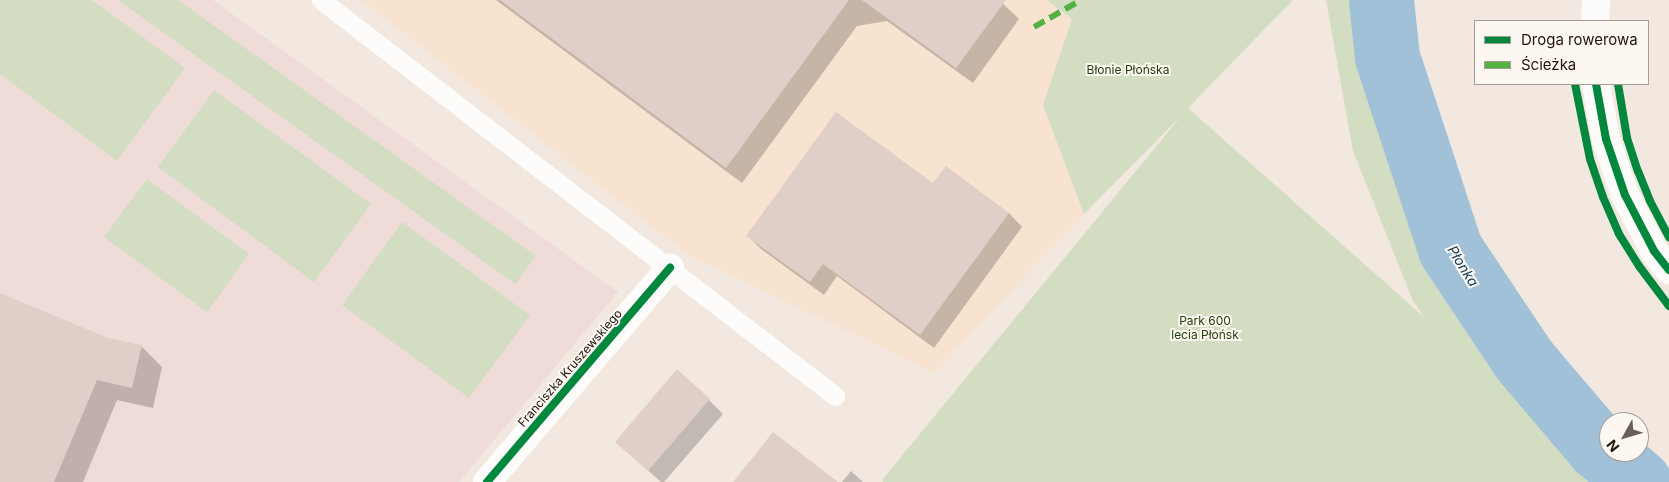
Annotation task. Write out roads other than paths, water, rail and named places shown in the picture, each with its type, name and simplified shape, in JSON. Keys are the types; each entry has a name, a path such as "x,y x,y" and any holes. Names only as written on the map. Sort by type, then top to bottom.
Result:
{"street":[{"path":"1595,20 1596,0"},
{"path":"1596,85 1606,139 1625,195 1654,251 1669,270"},
{"name":"Franciszka Kruszewskiego","path":"487,482 670,268"}],"lane":[{"path":"320,0 835,396"}],"waterway":[{"name":"Płonka","path":"1381,0 1387,57 1450,249 1524,360 1598,447 1639,482"}],"park label":[{"name":"Błonie Płońska","path":"1128,70"},
{"name":"Park 600 lecia Płońsk","path":"1205,328"}]}
